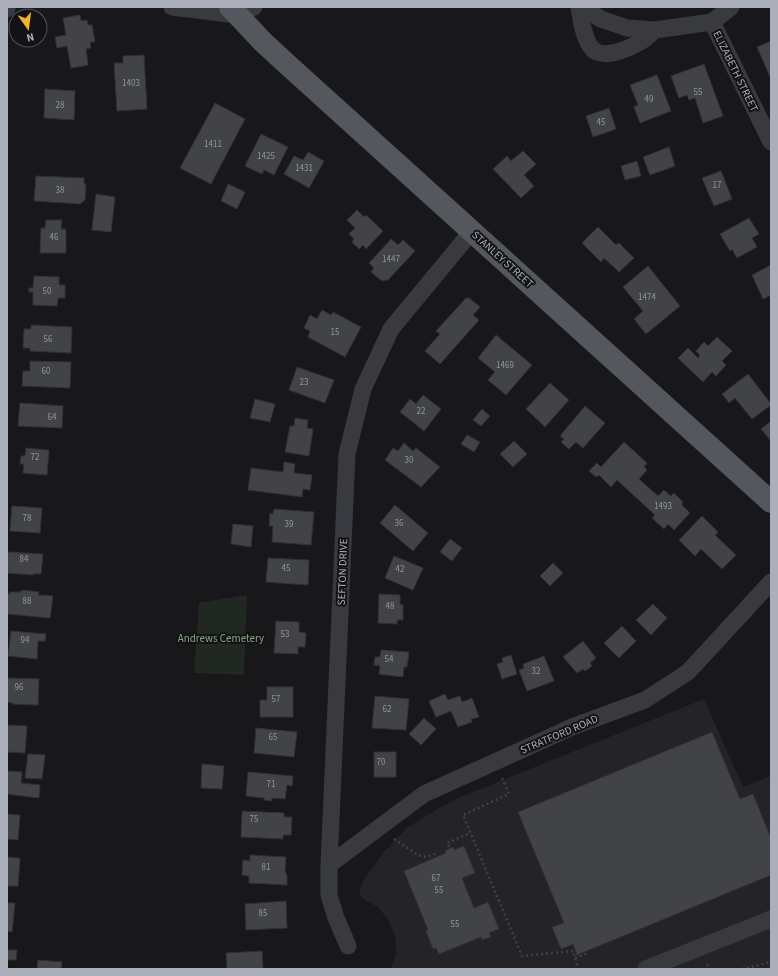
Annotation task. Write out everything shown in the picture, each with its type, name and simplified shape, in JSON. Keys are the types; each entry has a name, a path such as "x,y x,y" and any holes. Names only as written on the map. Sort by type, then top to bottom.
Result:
{"main road":[{"name":"STANLEY STREET","path":"240,10 284,62 771,502"}],"street":[{"name":"STANLEY STREET","path":"172,7 240,10"},
{"path":"579,7 583,27 590,46 601,54 619,51 641,42 654,30"},
{"path":"582,7 601,19 627,28 654,30 712,22 731,7"},
{"name":"ELIZABETH STREET","path":"712,22 771,142"},
{"name":"SEFTON DRIVE","path":"348,946 336,918 329,895 329,865 347,454 363,389 391,328 472,231"},
{"name":"STRATFORD ROAD","path":"329,865 424,794 572,727 645,700 688,672 771,582"},
{"path":"646,969 771,919"}],"path":[{"path":"502,778 509,794 463,815 470,833 522,956 573,951 578,968"},
{"path":"449,847 447,843 470,833"},
{"path":"394,839 418,855 427,857 438,853"},
{"path":"575,958 589,953"},
{"path":"742,969 771,962"}],"shaded area":[{"path":"704,699 743,787 771,776 771,969 391,969 396,953 395,936 389,921 379,908 362,898 359,893 363,881 384,852 407,828 460,797"}],"green space":[{"name":"Andrews Cemetery","path":"247,595 244,675 194,673 199,603"}],"building":[{"path":"80,15 81,21 87,20 88,25 92,25 95,42 90,42 91,48 86,49 88,65 71,68 67,46 57,48 55,37 66,35 63,18"},
{"path":"771,41 771,77 770,77 757,47"},
{"path":"144,55 147,109 117,111 114,63 123,63 123,56"},
{"path":"704,64 723,116 703,123 695,98 689,100 687,95 679,98 671,76"},
{"path":"657,75 671,111 640,123 634,107 638,105 630,85"},
{"path":"45,89 75,91 74,120 44,118"},
{"path":"215,103 245,119 211,184 180,168"},
{"path":"609,108 616,129 593,137 586,116"},
{"path":"261,134 288,147 274,175 264,170 262,174 245,166"},
{"path":"669,147 675,166 650,175 643,157"},
{"path":"523,151 536,164 524,175 534,186 521,198 493,169 507,156 511,161"},
{"path":"308,152 324,161 309,188 284,174 294,156 303,160"},
{"path":"637,161 641,176 625,180 621,166"},
{"path":"721,171 732,199 714,206 702,178"},
{"path":"36,176 84,178 84,184 86,184 85,200 80,204 34,201"},
{"path":"228,184 245,192 237,209 221,201"},
{"path":"96,194 115,197 111,232 92,230"},
{"path":"357,210 364,217 366,215 383,231 366,249 363,245 359,249 352,242 354,239 349,234 355,228 347,220"},
{"path":"749,218 759,234 752,238 757,247 737,258 732,249 730,251 720,234"},
{"path":"46,220 62,220 61,229 66,229 66,253 40,253 41,228 45,228"},
{"path":"598,227 616,245 619,243 634,258 619,272 604,258 601,262 582,243"},
{"path":"391,239 398,245 403,240 415,251 388,280 382,281 371,272 374,268 369,263"},
{"path":"771,265 771,295 763,299 752,275"},
{"path":"648,266 680,306 646,334 634,319 643,311 623,287"},
{"path":"34,276 59,277 59,285 65,285 65,298 58,298 57,306 33,305 33,292 29,292 29,288 33,288"},
{"path":"466,298 469,298 480,307 473,315 479,320 440,364 425,351 440,334 436,331"},
{"path":"322,310 331,315 333,312 361,327 345,357 308,337 310,331 304,328 310,315 317,319"},
{"path":"31,325 72,327 71,353 30,351 30,348 23,348 24,329 31,329"},
{"path":"496,335 532,365 506,395 488,380 495,372 478,358"},
{"path":"717,337 732,351 722,361 726,365 716,376 712,372 703,382 678,358 688,348 698,358 700,355 696,351 704,342 708,346"},
{"path":"30,361 71,362 70,388 22,386 23,371 30,371"},
{"path":"297,367 334,380 325,403 289,390"},
{"path":"748,374 771,404 752,419 735,398 729,403 722,394"},
{"path":"550,383 569,400 545,427 526,409"},
{"path":"423,395 441,409 424,431 400,412 410,399 416,404"},
{"path":"255,399 275,404 270,422 250,418"},
{"path":"20,403 63,406 62,428 18,426"},
{"path":"585,406 605,423 583,448 576,442 569,449 561,442 564,439 560,436"},
{"path":"482,409 490,416 481,426 473,420"},
{"path":"295,418 308,420 307,428 313,429 309,456 285,452 290,426 294,426"},
{"path":"771,421 771,441 761,429"},
{"path":"467,435 480,442 474,452 461,444"},
{"path":"514,441 527,454 513,467 500,454"},
{"path":"624,442 647,463 644,467 647,470 639,479 658,496 664,490 671,496 674,493 683,502 681,504 689,512 689,514 674,530 668,524 664,529 652,518 655,515 617,480 611,487 599,475 596,477 589,471 597,463 601,467"},
{"path":"404,443 413,451 416,448 440,467 421,487 385,460 393,448 398,451"},
{"path":"26,448 49,450 47,475 23,473 24,464 20,464 21,456 25,456"},
{"path":"284,462 295,464 294,473 312,475 310,490 303,489 302,497 248,490 251,468 283,472"},
{"path":"395,505 428,533 413,551 380,523"},
{"path":"12,506 42,508 40,533 10,531"},
{"path":"274,509 314,512 311,545 272,542 273,526 269,526 270,513 273,514"},
{"path":"702,516 718,532 715,535 736,555 722,569 701,549 695,556 679,540"},
{"path":"233,524 253,526 251,547 231,544"},
{"path":"450,539 462,548 452,561 440,552"},
{"path":"8,552 43,554 41,574 33,575 7,573"},
{"path":"394,556 423,568 413,590 385,578"},
{"path":"268,558 309,560 308,585 266,582"},
{"path":"553,563 563,573 550,586 540,576"},
{"path":"23,590 39,592 38,595 53,596 50,618 7,614 7,594 10,594 10,592 20,592"},
{"path":"379,594 400,595 400,604 403,605 403,620 397,620 397,624 378,623"},
{"path":"653,604 667,618 651,635 636,620"},
{"path":"276,621 299,622 299,632 306,633 305,647 298,647 298,654 274,653"},
{"path":"622,626 636,641 619,658 604,643"},
{"path":"11,631 46,634 45,641 38,641 37,659 8,656"},
{"path":"583,641 596,658 590,663 592,666 585,671 583,669 577,673 563,657"},
{"path":"381,650 409,652 407,667 404,667 403,677 379,674 380,666 374,665 375,657 380,657"},
{"path":"511,655 517,674 502,679 497,664 503,662 502,658"},
{"path":"544,656 554,681 527,691 519,670 524,668 523,664"},
{"path":"7,678 39,679 38,705 12,704 7,702"},
{"path":"267,687 293,687 293,717 260,717 260,700 267,700"},
{"path":"445,694 448,700 460,696 462,702 472,698 479,717 471,719 472,722 458,727 451,711 436,717 429,701"},
{"path":"375,696 409,699 406,730 372,728"},
{"path":"424,718 436,729 421,745 409,734"},
{"path":"7,725 27,726 25,753 7,752"},
{"path":"256,728 297,732 294,757 254,753"},
{"path":"712,732 740,799 753,794 771,838 771,875 577,955 573,944 561,949 552,927 564,923 518,812"},
{"path":"374,752 396,752 396,777 374,777"},
{"path":"28,754 45,755 42,779 25,778"},
{"path":"202,764 224,766 222,789 201,788"},
{"path":"7,771 22,772 21,783 40,785 39,798 7,794"},
{"path":"248,772 293,776 292,786 287,785 285,799 272,798 272,801 264,800 264,798 246,796"},
{"path":"242,811 284,813 284,817 292,817 291,835 283,835 283,839 241,837"},
{"path":"7,814 20,815 18,840 7,839"},
{"path":"464,846 475,873 462,878 474,908 488,902 499,929 489,933 491,937 482,940 481,937 439,954 436,948 433,949 426,931 428,930 404,871 446,853 445,851 453,847 454,850"},
{"path":"250,855 286,857 285,872 287,875 287,885 249,883 249,876 242,875 243,860 250,861"},
{"path":"7,857 20,858 18,886 7,886"},
{"path":"286,901 287,928 246,930 245,904"},
{"path":"7,903 15,903 12,932 7,931"},
{"path":"7,950 17,950 16,960 7,960"},
{"path":"262,951 263,969 227,969 226,953"},
{"path":"38,960 62,962 61,969 37,969"}]}
